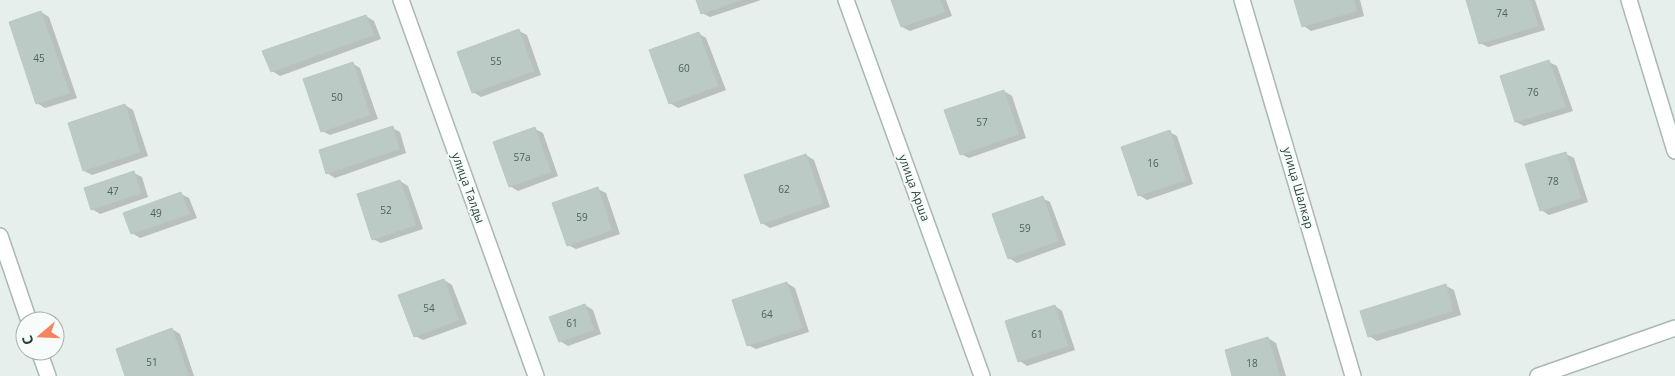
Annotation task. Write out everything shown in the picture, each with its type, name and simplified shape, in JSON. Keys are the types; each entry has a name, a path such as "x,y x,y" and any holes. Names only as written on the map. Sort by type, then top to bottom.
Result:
{"street":[{"name":"улица Талды","path":"401,0 536,376"},
{"name":"улица Арша","path":"846,0 982,376"},
{"name":"улица Шалкар","path":"1242,0 1353,376"},
{"path":"1629,0 1675,151"},
{"path":"0,236 26,311"},
{"path":"1538,376 1675,328"},
{"path":"43,361 48,376"}],"building":[{"path":"696,0 741,0 701,14"},
{"path":"891,0 940,0 945,12 901,27"},
{"path":"1294,0 1354,0 1357,11 1302,27"},
{"path":"1466,0 1530,0 1538,26 1479,44"},
{"path":"41,11 70,93 36,104 9,22"},
{"path":"366,15 374,35 271,72 262,51"},
{"path":"519,29 534,71 472,93 457,52"},
{"path":"699,32 718,86 669,104 649,50"},
{"path":"1549,60 1566,107 1515,122 1500,76"},
{"path":"353,62 370,115 321,132 303,79"},
{"path":"1004,90 1019,134 960,155 944,110"},
{"path":"125,104 140,152 83,171 68,123"},
{"path":"393,126 399,149 326,174 319,150"},
{"path":"535,127 551,172 509,187 493,142"},
{"path":"1170,130 1186,180 1138,196 1121,147"},
{"path":"1566,152 1581,198 1540,211 1525,164"},
{"path":"806,154 823,203 761,224 744,175"},
{"path":"134,171 141,193 91,210 84,188"},
{"path":"400,180 416,225 372,240 357,194"},
{"path":"598,187 612,230 567,246 552,203"},
{"path":"181,192 190,214 131,234 123,213"},
{"path":"1043,196 1058,241 1008,259 992,214"},
{"path":"444,279 459,320 414,337 398,295"},
{"path":"787,282 802,328 747,346 732,300"},
{"path":"1446,284 1453,311 1368,337 1360,311"},
{"path":"585,304 594,330 559,342 549,317"},
{"path":"1055,305 1068,346 1018,362 1005,321"},
{"path":"172,328 189,376 125,376 116,349"},
{"path":"1268,337 1280,376 1232,376 1225,350"}]}
